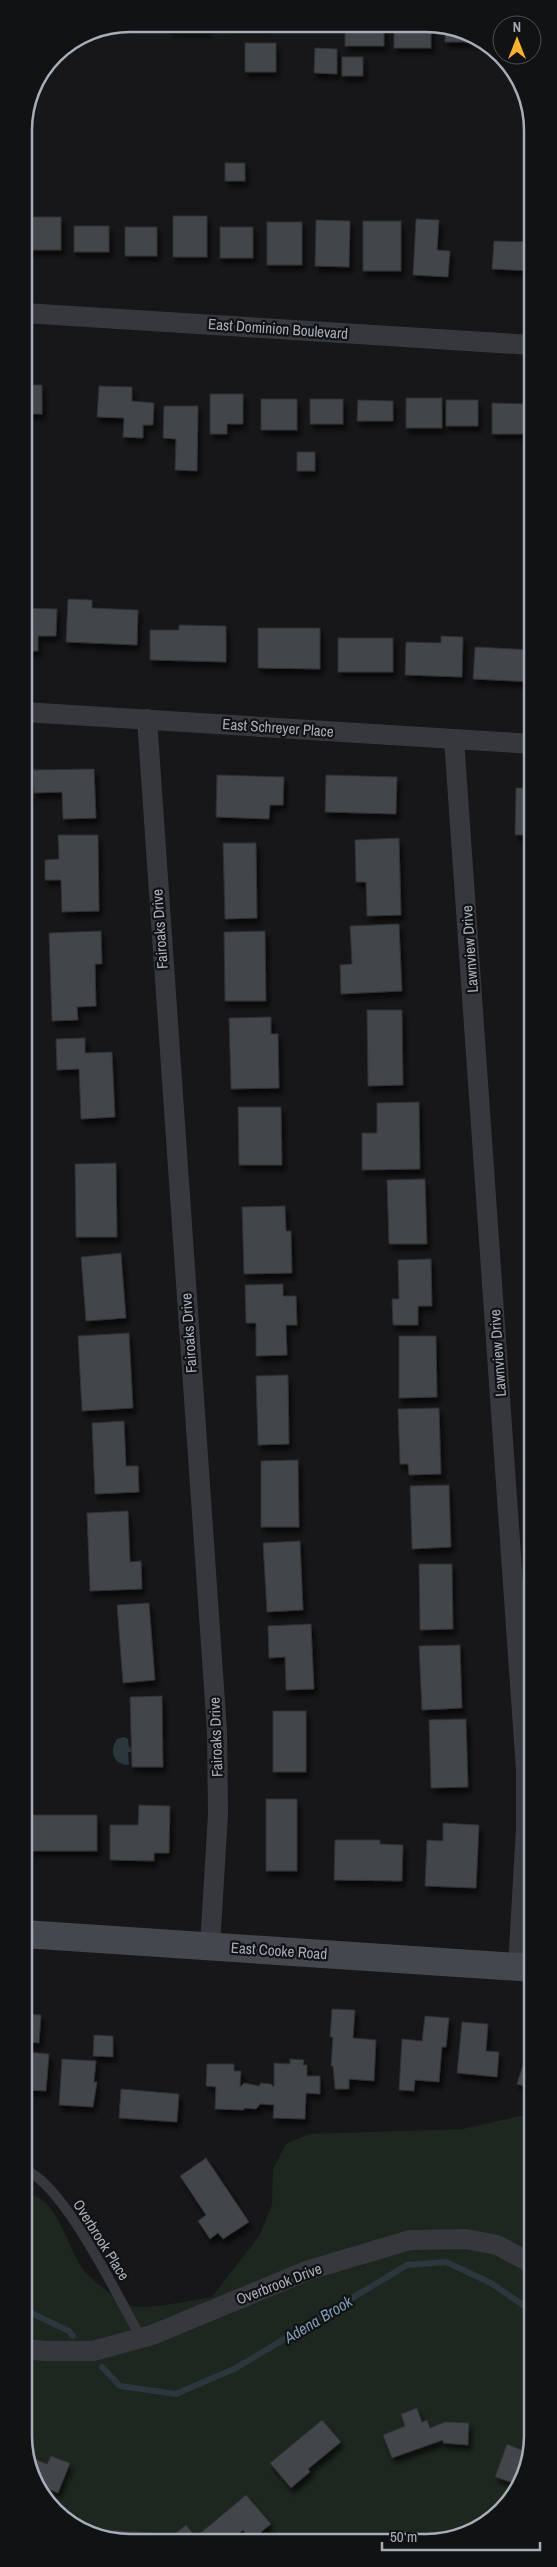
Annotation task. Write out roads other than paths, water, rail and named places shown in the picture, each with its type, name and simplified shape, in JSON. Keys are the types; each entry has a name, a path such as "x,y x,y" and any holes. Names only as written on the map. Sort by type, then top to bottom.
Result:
{"main road":[{"name":"East Cooke Road","path":"32,1935 524,1967"}],"street":[{"name":"East Dominion Boulevard","path":"33,314 524,344"},
{"name":"East Schreyer Place","path":"33,712 524,743"},
{"name":"Fairoaks Drive","path":"147,719 217,1731 218,1814 210,1946"},
{"name":"Lawnview Drive","path":"454,739 524,1741"},
{"name":"Overbrook Drive","path":"32,2350 45,2352 93,2352 141,2338 309,2270 410,2240 466,2239 489,2243 508,2250 524,2259"}],"lane":[{"name":"Overbrook Place","path":"32,2172 51,2188 93,2251 141,2338"}],"waterway":[{"name":"Adena Brook","path":"102,2367 120,2386 176,2394 236,2368 407,2265 446,2262 491,2283 524,2306"},
{"name":"Adena Brook","path":"32,2313 69,2331 73,2336"}]}
